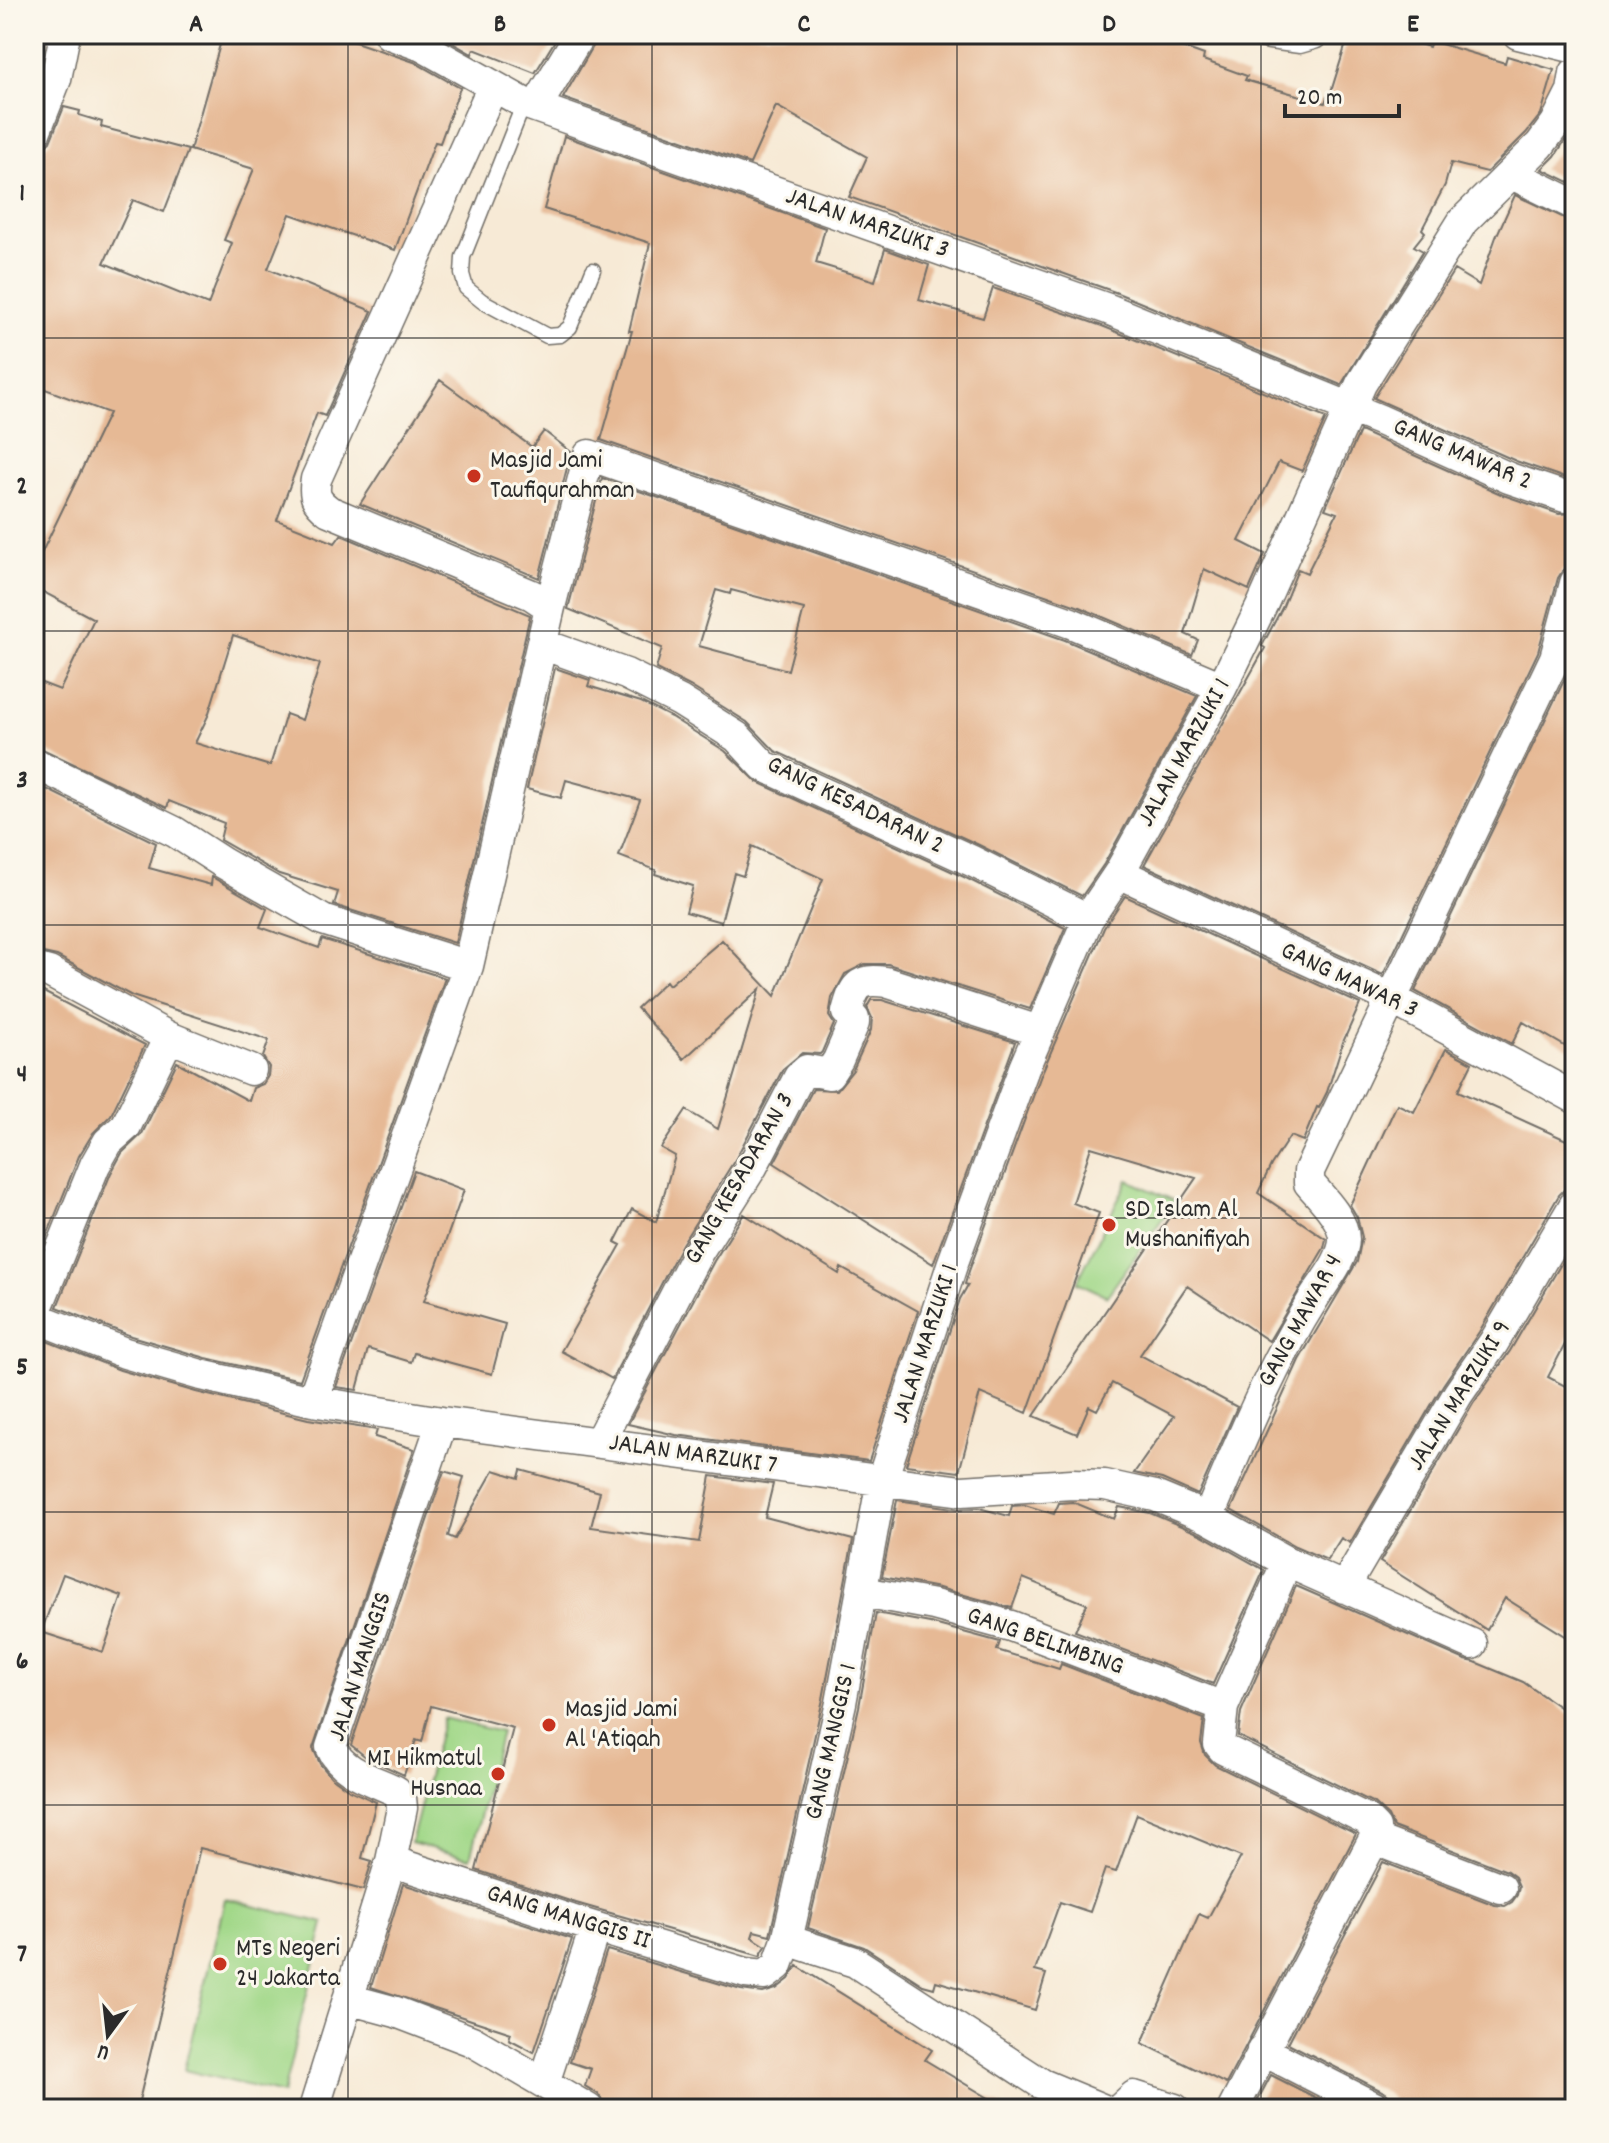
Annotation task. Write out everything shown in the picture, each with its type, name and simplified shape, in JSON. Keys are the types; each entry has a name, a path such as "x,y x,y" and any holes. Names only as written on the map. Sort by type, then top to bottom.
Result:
{"street":[{"path":"34,135 56,79 65,34"},
{"name":"JALAN MARZUKI 3","path":"389,34 422,46 530,105 1108,309 1350,408"},
{"path":"530,105 580,34"},
{"path":"1269,34 1299,38 1313,34"},
{"path":"1518,34 1575,48"},
{"name":"JALAN MARZUKI 1","path":"882,1480 952,1265 1039,1031 1088,919 1119,873 1212,683 1306,512 1350,408 1388,339 1463,221 1512,174 1556,123 1572,91 1575,73"},
{"path":"493,86 316,479 314,494 317,502 329,511 532,595 550,607"},
{"path":"1512,174 1575,205"},
{"name":"GANG MAWAR 2","path":"1350,408 1509,478 1565,497 1575,494"},
{"path":"312,1401 468,966 550,607 589,455 1071,623 1212,683"},
{"path":"1390,998 1555,658 1575,583"},
{"name":"GANG KESADARAN 2","path":"542,644 626,674 680,701 737,737 764,766 972,861 1088,919"},
{"path":"34,763 175,832 323,920 468,966"},
{"name":"GANG MAWAR 3","path":"1119,873 1390,998 1575,1098"},
{"path":"34,968 49,972 169,1037 251,1070"},
{"name":"GANG KESADARAN 3","path":"599,1442 698,1252 752,1167 799,1077 807,1070 829,1074 838,1060 854,1023 847,1012 858,985 867,979 886,982 1039,1031"},
{"name":"GANG MAWAR 4","path":"1208,1518 1259,1397 1293,1331 1342,1248 1342,1229 1308,1178 1390,998"},
{"path":"34,1316 95,1165 108,1142 126,1126 169,1037"},
{"name":"JALAN MARZUKI 9","path":"1344,1588 1575,1204"},
{"name":"JALAN MARZUKI 7","path":"34,1316 125,1353 312,1401 514,1434 599,1442 962,1491 1072,1484 1105,1485 1155,1496 1208,1518 1287,1562 1472,1644"},
{"name":"JALAN MANGGIS","path":"314,2109 391,1861 402,1808 396,1791 343,1765 335,1758 331,1747 442,1422"},
{"name":"GANG MANGGIS 1","path":"746,1973 759,1976 772,1972 787,1940 841,1703 882,1480"},
{"path":"1233,2109 1374,1839 1375,1828 1366,1819 1223,1749 1219,1738 1223,1707 1287,1562"},
{"name":"GANG BELIMBING","path":"863,1592 934,1605 1011,1626 1223,1707"},
{"path":"1374,1839 1501,1888"},
{"name":"GANG MANGGIS II","path":"391,1861 595,1928 746,1973"},
{"path":"544,2083 595,1928"},
{"path":"787,1940 855,1962 1042,2084 1102,2109"},
{"path":"348,1999 396,2012 472,2041 588,2109"},
{"path":"1262,2050 1378,2109"},
{"path":"1120,2109 1134,2096 1175,2109"}],"lane":[{"path":"530,105 463,257 462,274 466,288 482,301 547,336 560,335 570,327 593,270"}],"green space":[{"path":"1128,1180 1175,1201 1107,1296 1077,1282"},
{"path":"443,1718 501,1732 470,1858 411,1843"},
{"path":"225,1899 324,1923 283,2094 184,2070"}],"building":[{"path":"223,34 284,34 308,41 311,34 332,34 414,62 460,88 440,143 435,142 395,250 290,214 268,269 372,311 325,416 317,413 277,520 335,543 341,535 530,615 455,943 334,905 338,892 279,874 220,840 224,823 169,801 167,808 34,745 34,680 60,690 94,619 34,587 34,549 42,552 109,413 37,386 45,364 34,360 34,172 39,152 50,142 64,107 102,122 101,127 188,150 164,212 133,200 104,263 208,305 232,243 224,240 254,169 190,150","holes":["233,635 320,664 302,720 286,714 270,766 195,743 208,716"]},
{"path":"437,34 559,34 535,73 474,49 472,54"},
{"path":"598,34 1146,34 1204,55 1203,60 1247,76 1245,80 1325,103 1349,34 1386,34 1429,47 1431,41 1505,63 1507,56 1554,70 1541,114 1487,172 1451,163 1445,185 1422,229 1425,232 1414,246 1423,251 1341,385 1115,292 849,197 867,157 776,106 750,164 563,98"},
{"path":"1575,125 1575,185 1542,169 1555,156"},
{"path":"564,136 825,228 816,263 875,281 885,249 929,265 919,300 983,318 993,288 1102,326 1326,418 1302,471 1279,462 1239,541 1265,554 1249,590 1204,569 1185,634 1198,640 1192,655 1077,606 601,440 632,331 629,331 650,243 544,209"},
{"path":"1515,195 1575,223 1575,476 1565,478 1516,461 1374,398 1454,270 1479,285"},
{"name":"Masjid Jami Taufiqurahman","path":"440,380 532,447 544,431 571,452 539,578 360,504"},
{"path":"1360,431 1503,495 1559,514 1575,513 1575,566 1563,570 1558,578 1538,652 1383,975 1144,865 1265,648 1262,646 1298,569 1307,573 1337,513 1325,509"},
{"path":"602,478 1065,640 1197,696 1104,864 1082,896 775,751 747,722 690,686 656,669 662,648 568,609","holes":["716,590 730,594 731,590 804,609 788,670 699,646"]},
{"path":"1575,653 1575,1052 1523,1022 1512,1044 1415,991"},
{"path":"555,668 590,680 588,686 641,702 671,717 725,751 757,782 964,877 1065,928 1030,1009 888,964 865,964 845,974 832,998 829,1016 834,1024 822,1052 802,1053 783,1069 736,1158 682,1244 612,1379 561,1351 621,1245 615,1242 632,1209 656,1222 675,1156 661,1148 686,1110 718,1129 760,989 684,1059 637,1008 666,981 669,985 722,940 775,996 823,879 752,846 743,876 734,873 721,922 686,912 693,886 655,874 656,870 619,856 640,800 566,780 561,798 527,789"},
{"path":"34,783 156,843 149,868 211,885 212,877 267,909 260,927 319,948 322,939 445,978 300,1380 131,1336 57,1307 111,1173 122,1153 142,1134 177,1062 249,1101 253,1088 263,1084 268,1076 269,1067 263,1057 269,1040 132,996 57,956 34,951"},
{"path":"1125,896 1360,1004 1343,1042 1327,1092 1303,1141 1290,1136 1258,1193 1326,1239 1324,1248 1269,1341 1187,1286 1140,1355 1237,1407 1198,1495 1162,1479 1134,1473 1174,1416 1112,1383 1097,1410 1089,1406 1077,1434 1034,1416 1196,1178 1091,1147 1073,1203 1099,1213 1027,1413 980,1393 959,1472 906,1465 960,1299 968,1285 965,1284 969,1271 1041,1075 1104,928"},
{"path":"34,987 145,1045 111,1115 93,1133 79,1156 34,1268"},
{"path":"871,1000 882,1000 1015,1042 933,1264 774,1163 813,1089 837,1090 853,1070 871,1030 872,1018 867,1007"},
{"path":"1446,1049 1472,1063 1458,1091 1575,1144 1575,1186 1559,1195 1350,1543 1341,1538 1327,1560 1231,1510 1299,1360 1357,1262 1362,1237 1350,1205 1397,1104 1414,1112"},
{"path":"414,1171 464,1190 424,1301 505,1324 492,1374 414,1353 411,1362 368,1349 357,1390 336,1387"},
{"path":"744,1214 839,1274 841,1268 918,1311 869,1461 676,1435 628,1424 714,1261"},
{"path":"1575,1240 1575,1325 1548,1377 1575,1391 1575,1642 1505,1598 1487,1630 1380,1562"},
{"path":"34,1336 120,1370 308,1419 377,1430 375,1437 414,1449 313,1748 320,1764 331,1777 349,1790 376,1802 362,1858 372,1861 363,1890 200,1848 137,2109 34,2109","holes":["63,1574 122,1596 103,1652 41,1632"]},
{"path":"494,1470 519,1478 521,1470 600,1492 591,1527 699,1542 711,1476 773,1484 765,1517 853,1540 823,1699 770,1935 754,1931 752,1937 766,1946 760,1956 576,1903 476,1870 513,1728 431,1706 422,1742 416,1740 404,1775 367,1758 351,1745 444,1471 464,1477 448,1536 455,1539"},
{"path":"897,1500 960,1509 979,1508 1009,1516 1012,1506 1025,1505 1054,1514 1059,1503 1073,1502 1114,1519 1119,1507 1150,1513 1200,1534 1264,1570 1213,1684 1075,1631 1087,1604 1023,1578 1012,1608 939,1588 882,1577"},
{"path":"1296,1586 1523,1682 1575,1718 1575,2109 1396,2109 1386,2093 1288,2043 1383,1862 1495,1905 1505,1906 1512,1902 1519,1886 1515,1877 1507,1871 1393,1827 1388,1816 1374,1803 1238,1736 1241,1712"},
{"path":"876,1613 930,1623 1000,1642 997,1650 1059,1669 1061,1664 1204,1719 1201,1743 1205,1755 1215,1765 1356,1834 1226,2084 1142,2043 1199,1914 1208,1918 1241,1857 1137,1814 1116,1872 1105,1869 1090,1912 1060,1902 1035,1971 1046,1974 1035,2010 936,1981 934,1988 923,1985 864,1947 808,1928 859,1707"},
{"path":"403,1884 572,1939 534,2052 509,2039 511,2033 371,1987"},
{"path":"607,1950 741,1990 763,1993 776,1989 789,1979 797,1966 932,2050 925,2060 1007,2109 608,2109 598,2094 585,2086 591,2069 570,2062"},
{"path":"1271,2075 1338,2109 1253,2109"}],"place":[{"name":"Masjid Jami Taufiqurahman","path":"474,476"},
{"name":"SD Islam Al Mushanifiyah","path":"1109,1225"},
{"name":"Masjid Jami Al 'Atiqah","path":"549,1725"},
{"name":"MI Hikmatul Husnaa","path":"498,1774"},
{"name":"MTs Negeri 24 Jakarta","path":"220,1964"}]}
